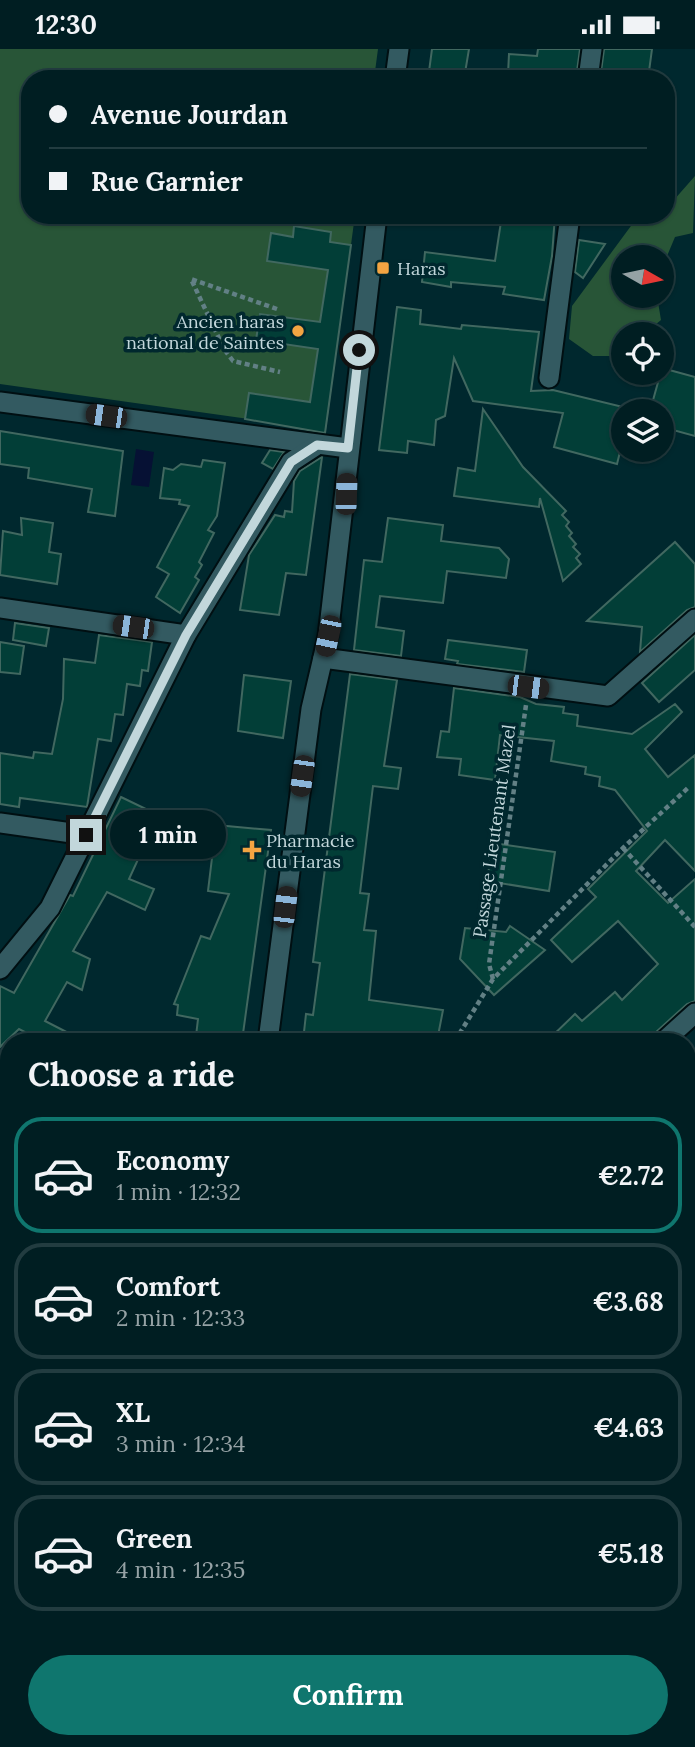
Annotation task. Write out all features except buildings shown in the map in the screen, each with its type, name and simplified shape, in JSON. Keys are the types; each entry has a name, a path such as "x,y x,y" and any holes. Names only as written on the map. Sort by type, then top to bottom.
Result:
{"street":[{"path":"396,70 399,49"},
{"path":"589,70 592,49"},
{"path":"269,1033 309,722 323,658 346,494 348,448 376,224"},
{"path":"549,378 569,224"},
{"path":"0,402 348,448"},
{"path":"0,968 50,908 186,635 291,462 317,445"},
{"path":"0,608 186,635"},
{"path":"323,658 608,696 695,619"},
{"path":"0,823 86,835"},
{"path":"673,1033 695,1013"}],"path":[{"path":"277,309 191,279 224,349 233,361 280,372"},
{"name":"Passage Lieutenant Mazel","path":"494,979 489,964 528,687"},
{"path":"461,1033 494,979 624,848 689,787"},
{"path":"624,848 695,927"}],"green space":[{"path":"0,49 378,49 375,70 21,70 21,224 354,224 326,430 0,384"},
{"path":"695,176 693,233 675,237 672,245 617,245 632,224 675,224 675,199"},
{"path":"611,253 611,308 659,308 661,320 611,322 611,356 593,356 569,339 572,306"}],"water":[{"path":"136,449 154,452 149,487 131,485"}],"place":[{"name":"Haras","path":"383,268"},
{"name":"Ancien haras national de Saintes","path":"298,331"},
{"name":"Pharmacie du Haras","path":"252,850"}],"route":[{"path":"86,835 186,635 291,462 317,445 348,448 359,350"}]}
